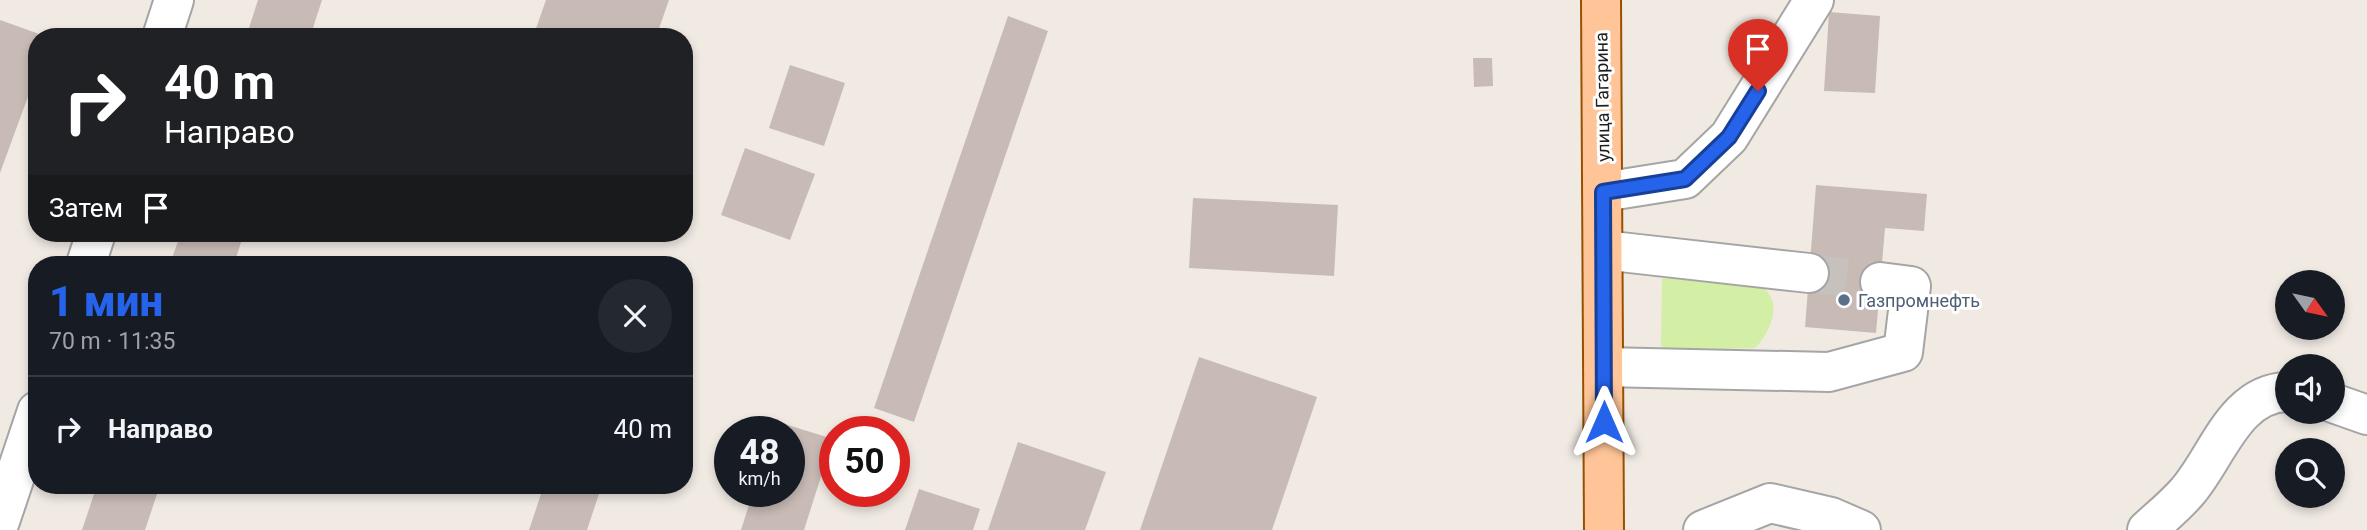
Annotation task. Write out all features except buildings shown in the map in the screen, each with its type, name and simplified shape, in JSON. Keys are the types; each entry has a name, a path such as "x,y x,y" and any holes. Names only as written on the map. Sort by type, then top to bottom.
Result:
{"main road":[{"name":"улица Гагарина","path":"1601,0 1604,530"}],"lane":[{"path":"165,28 174,0"},
{"path":"1603,192 1685,179 1729,137 1814,0"},
{"path":"1603,250 1809,273"},
{"path":"1604,367 1829,372 1903,352 1911,286 1880,282"},
{"path":"2147,530 2188,491 2246,407 2275,392"},
{"path":"2345,407 2367,415"},
{"path":"0,521 28,438"},
{"path":"1703,530 1770,503 1831,517 1861,530"}],"green space":[{"path":"1672,276 1737,280 1755,284 1765,290 1771,297 1773,314 1761,341 1755,348 1669,350 1661,346 1662,279"}],"tunnel":[{"path":"1809,273 1880,282"}],"place":[{"name":"Газпромнефть","path":"1844,300"}],"route":[{"path":"1604,422 1603,192 1685,179 1729,137 1758,91"}]}
